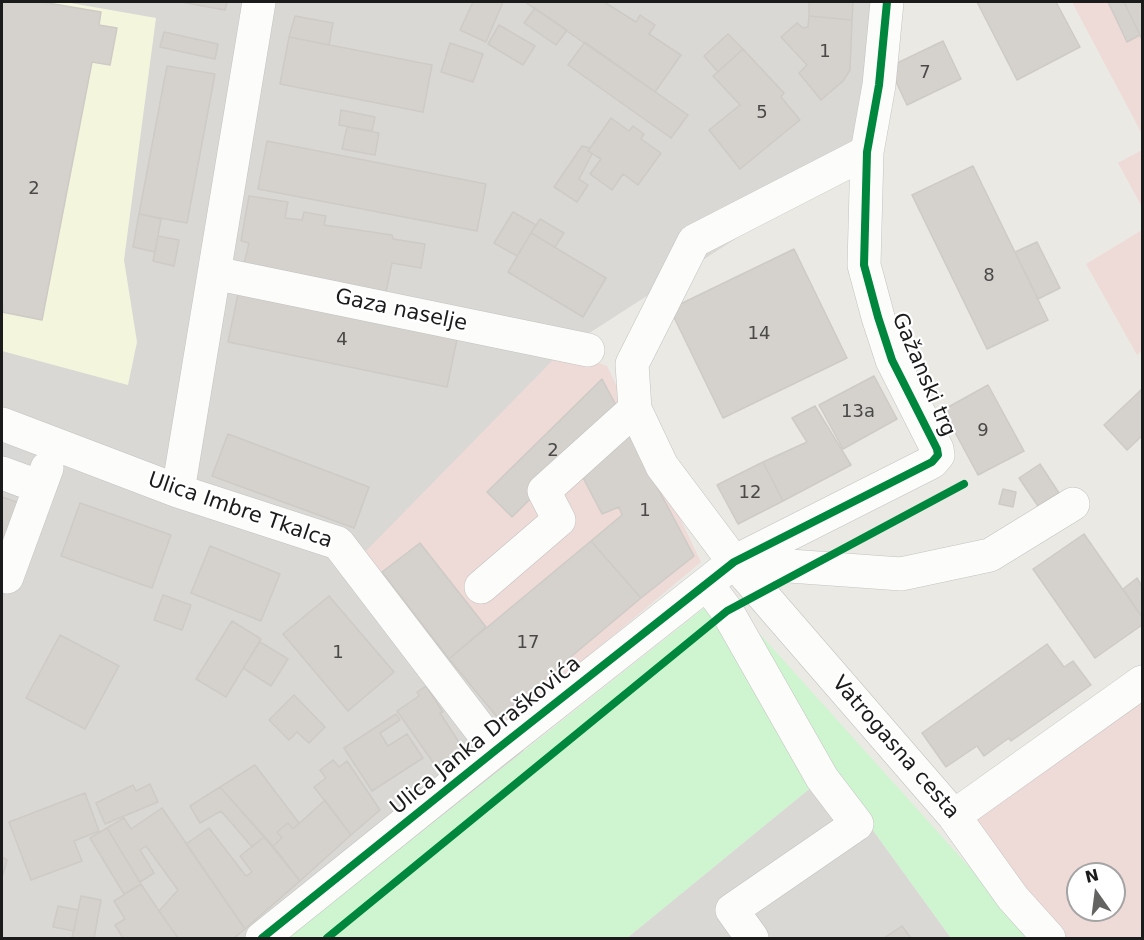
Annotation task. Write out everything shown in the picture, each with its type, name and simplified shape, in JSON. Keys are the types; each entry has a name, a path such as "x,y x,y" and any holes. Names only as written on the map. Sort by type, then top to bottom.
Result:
{"street":[{"path":"178,491 259,2"},
{"path":"887,2 879,85 867,152 694,241 632,364 635,409 662,466 734,562 901,574 990,555 1073,504"},
{"name":"Gažanski trg","path":"734,562 932,462 938,455 892,360 864,265 867,152"},
{"name":"Gaza naselje","path":"214,273 588,350"},
{"path":"481,587 559,520 544,491 635,409"},
{"name":"Ulica Imbre Tkalca","path":"2,423 178,491 338,543 496,750"},
{"path":"7,577 56,445"},
{"path":"2,473 40,487"},
{"name":"Ulica Janka Draškovića","path":"262,939 734,562"},
{"name":"Vatrogasna cesta","path":"734,562 954,816 1013,898 1049,939"},
{"path":"707,584 727,611 822,778 857,824 732,910 752,939"},
{"path":"954,816 1143,682"}],"shaded area":[{"path":"2,2 892,2 876,132 743,234 563,350 363,556 382,572 524,751 288,938 2,938"},
{"path":"2,2 65,2 156,18 124,260 137,342 128,385 2,351"},
{"path":"1072,2 1142,2 1142,134"},
{"path":"1142,150 1142,207 1118,163"},
{"path":"1142,230 1142,350 1137,355 1086,264"},
{"path":"563,350 607,366 701,562 505,726 449,659 382,572 362,555"},
{"path":"2,443 23,453 25,474 2,465"},
{"path":"1142,693 1142,938 1060,938 971,818"},
{"path":"833,775 951,938 627,938 814,785"}],"green space":[{"path":"723,593 1033,938 951,938 833,775 814,785 627,938 288,938"}],"building":[{"path":"2,2 42,2 101,12 99,25 117,28 110,65 92,62 42,320 2,312"},
{"path":"181,2 227,2 225,10"},
{"path":"473,2 503,2 486,42 460,30"},
{"path":"525,2 604,2 636,22 640,15 655,25 649,34 681,55 655,92"},
{"path":"809,2 853,2 852,20 809,16"},
{"path":"977,2 1056,2 1080,47 1017,80"},
{"path":"1108,2 1124,2 1140,35 1127,42"},
{"path":"1124,2 1142,2 1142,40 1140,35"},
{"path":"535,8 567,30 556,45 524,23"},
{"path":"295,16 333,23 329,45 289,37"},
{"path":"809,16 852,20 850,70 843,81 821,100 799,73 807,65 781,37 797,23 803,28 808,27"},
{"path":"499,25 535,46 523,65 488,44"},
{"path":"164,32 218,44 215,59 160,47"},
{"path":"728,34 743,49 718,72 704,56"},
{"path":"289,37 432,65 423,112 280,84"},
{"path":"943,41 961,79 907,105 889,67"},
{"path":"585,42 688,115 671,138 568,65"},
{"path":"450,43 483,54 473,82 441,72"},
{"path":"743,49 784,93 781,97 800,120 740,169 709,130 740,105 713,76"},
{"path":"167,66 215,74 187,223 139,214"},
{"path":"341,110 375,117 372,131 339,125"},
{"path":"611,118 629,131 633,126 644,134 641,139 661,153 638,185 623,174 612,190 590,174 601,159 588,151"},
{"path":"347,127 379,133 375,155 342,149"},
{"path":"267,141 486,184 477,231 258,189"},
{"path":"582,146 590,148 588,151 592,154 579,179 588,185 577,202 554,187"},
{"path":"973,166 1048,320 987,349 912,195"},
{"path":"249,196 288,202 285,218 302,220 304,212 326,216 324,225 392,235 393,239 425,244 421,268 392,263 386,292 244,264 249,243 241,241"},
{"path":"513,212 536,225 517,256 494,243"},
{"path":"139,214 161,219 155,252 133,247"},
{"path":"540,219 564,233 555,247 531,233"},
{"path":"531,233 606,278 583,317 508,272"},
{"path":"158,236 179,240 174,266 153,261"},
{"path":"1037,242 1060,288 1038,299 1015,252"},
{"path":"794,249 847,358 723,418 670,309"},
{"path":"238,294 457,339 447,387 228,342"},
{"path":"874,376 897,419 843,449 819,405"},
{"path":"602,379 619,411 512,517 487,492"},
{"path":"988,385 1024,451 978,475 943,410"},
{"path":"1142,389 1142,436 1127,450 1104,425"},
{"path":"815,406 851,465 783,501 763,462 807,442 792,418"},
{"path":"626,429 694,556 641,598 591,541 622,515 619,507 602,514 579,470"},
{"path":"228,434 369,487 354,528 212,476"},
{"path":"763,462 783,501 738,524 717,485"},
{"path":"1040,464 1059,493 1038,506 1019,478"},
{"path":"1003,489 1016,492 1013,507 999,504"},
{"path":"2,497 22,504 2,557"},
{"path":"80,503 171,535 152,588 61,556"},
{"path":"1084,534 1142,617 1142,625 1095,658 1033,569"},
{"path":"591,541 641,598 498,718 449,659"},
{"path":"420,543 486,627 449,659 382,572"},
{"path":"210,546 280,574 261,621 191,593"},
{"path":"1137,578 1142,586 1142,617 1123,589"},
{"path":"163,595 191,605 182,630 154,620"},
{"path":"329,596 394,672 348,711 283,634"},
{"path":"232,621 261,639 226,697 196,679"},
{"path":"60,635 119,666 85,729 26,698"},
{"path":"260,642 288,659 271,686 243,668"},
{"path":"1047,644 1064,667 1073,661 1091,685 1011,741 1009,738 984,756 977,746 946,767 922,733"},
{"path":"426,686 464,750 437,768 397,711 419,696 417,692"},
{"path":"294,695 325,727 309,743 297,732 289,740 269,720"},
{"path":"396,714 400,720 380,733 388,746 407,734 423,758 372,791 344,748"},
{"path":"333,760 339,767 347,761 380,810 351,835 314,787 326,778 320,770"},
{"path":"255,765 299,823 293,829 288,823 277,832 282,838 273,846 220,787"},
{"path":"150,784 158,802 105,824 96,803 133,785 136,791"},
{"path":"220,787 264,837 252,847 221,811 200,823 190,806"},
{"path":"85,793 99,831 74,841 82,861 31,880 9,822"},
{"path":"325,800 351,835 300,881 273,846 282,838 277,832 288,823 293,829"},
{"path":"162,808 245,929 234,938 178,938 159,911 178,890 146,846 140,850 154,873 140,882 107,828 124,818 131,829"},
{"path":"107,828 141,884 124,894 90,838"},
{"path":"209,828 246,876 252,872 240,856 264,837 300,881 245,929 186,844"},
{"path":"2,857 7,860 2,878"},
{"path":"141,884 178,938 123,938 115,925 125,919 114,901"},
{"path":"81,896 101,900 94,938 72,938"},
{"path":"58,906 78,910 74,931 53,927"},
{"path":"902,926 911,938 884,938"}],"cycle path":[{"path":"262,938 734,562 932,462 938,455 892,360 864,265 867,152 879,85 887,2"},
{"path":"327,938 727,611 964,484"}]}
